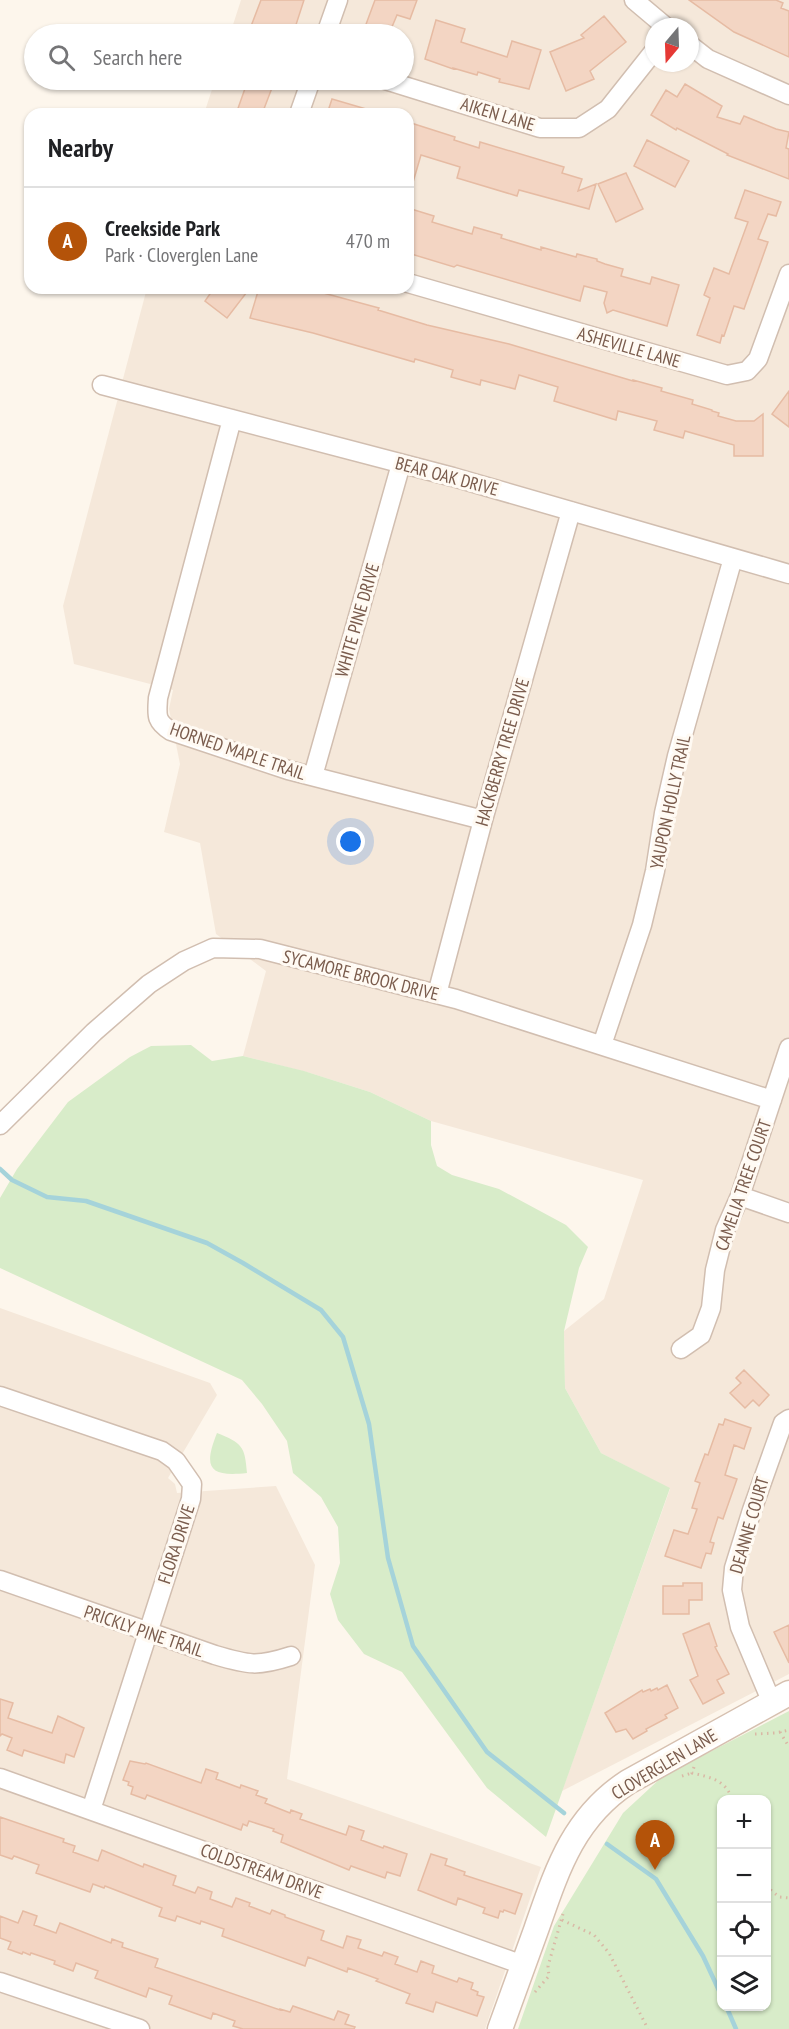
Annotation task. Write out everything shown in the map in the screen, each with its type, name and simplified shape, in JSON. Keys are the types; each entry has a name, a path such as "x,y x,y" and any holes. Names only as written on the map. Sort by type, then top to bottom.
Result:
{"street":[{"path":"330,24 338,0"},
{"path":"634,0 655,18"},
{"path":"699,52 708,59 789,95"},
{"name":"AIKEN LANE","path":"414,89 540,128 579,128 608,109 645,62"},
{"path":"301,108 307,90"},
{"name":"ASHEVILLE LANE","path":"414,285 727,375 747,371 758,359 789,274"},
{"name":"BEAR OAK DRIVE","path":"102,385 401,464 789,574"},
{"name":"HORNED MAPLE TRAIL","path":"232,419 158,698 157,714 161,725 171,731 288,770 483,820"},
{"name":"WHITE PINE DRIVE","path":"313,776 401,464"},
{"name":"HACKBERRY TREE DRIVE","path":"437,994 483,820 571,511"},
{"name":"YAUPON HOLLY TRAIL","path":"602,1045 642,925 675,767 733,558"},
{"name":"SYCAMORE BROOK DRIVE","path":"0,1125 94,1032 149,984 184,961 213,948 260,950 437,994 772,1100"},
{"name":"CAMELIA TREE COURT","path":"681,1349 700,1335 711,1308 715,1270 725,1230 741,1196 789,1048"},
{"path":"741,1196 789,1213"},
{"name":"FLORA DRIVE","path":"0,1396 162,1451 176,1461 192,1484 191,1498 91,1810"},
{"name":"DEANNE COURT","path":"780,1698 740,1627 732,1590 734,1568 752,1510 783,1423 789,1419"},
{"name":"PRICKLY PINE TRAIL","path":"0,1580 244,1664 267,1664 291,1656"},
{"name":"CLOVERGLEN LANE","path":"500,2029 523,1965 556,1914 557,1870 586,1819 605,1799 628,1782 780,1698"},
{"name":"COLDSTREAM DRIVE","path":"0,1778 523,1965"},
{"path":"0,1982 140,2029"}],"path":[{"path":"753,1734 789,1730"},
{"path":"780,1732 789,1747"},
{"path":"692,1773 694,1767"},
{"path":"680,1776 692,1773 719,1780 731,1795"},
{"path":"771,1890 779,1897 789,1898"},
{"path":"532,2001 535,1991 549,1976 548,1966 556,1914 594,1935 609,1953 648,2029"}],"shaded area":[{"path":"241,0 789,0 789,1674 562,1791 670,1489 601,1453 565,1388 564,1331 604,1299 643,1180 431,1121 370,1092 310,1073 243,1056 266,971 216,934 200,843 164,832 180,764 169,709 173,690 74,664 63,606 145,294 414,294 414,108 206,108 212,90 414,90 414,24 233,24"},
{"path":"0,1308 210,1383 217,1395 168,1478 175,1484 177,1493 276,1486 315,1565 287,1779 541,1867 485,2029 0,2029"}],"green space":[{"path":"191,1045 212,1061 243,1056 304,1071 370,1092 431,1121 431,1145 437,1166 452,1175 499,1189 566,1225 588,1247 579,1268 564,1331 565,1388 601,1453 670,1488 546,1837 487,1788 402,1672 364,1654 338,1620 330,1594 340,1563 338,1527 321,1497 293,1473 287,1441 262,1404 242,1380 0,1268 0,1198 17,1169 68,1102 130,1057 151,1046"},
{"path":"217,1433 241,1447 247,1473 224,1473 212,1468 210,1455"},
{"path":"789,1711 789,2029 518,2029 554,1926 623,1813 663,1776"}],"building":[{"path":"261,0 304,0 296,24 252,24"},
{"path":"375,0 417,0 410,19 397,15 393,24 366,24"},
{"path":"689,0 776,0 783,3 781,8 789,11 789,57 734,32"},
{"path":"604,16 626,42 590,71 594,79 566,91 550,52 584,38 581,35"},
{"path":"436,20 465,29 461,42 507,57 512,41 541,50 529,89 499,82 500,79 478,72 477,75 425,59"},
{"path":"685,84 722,106 717,117 740,124 744,116 789,132 786,148 789,149 789,179 727,155 651,115 666,90 677,97"},
{"path":"244,90 271,90 264,108 238,108"},
{"path":"332,99 363,108 329,108"},
{"path":"414,124 455,137 454,140 479,148 480,142 564,167 562,173 582,179 578,191 596,184 589,209 519,190 517,196 457,178 460,167 421,155 414,179"},
{"path":"647,140 689,161 675,187 634,166"},
{"path":"626,173 643,209 616,222 598,184"},
{"path":"745,190 781,202 776,216 768,214 758,239 768,242 744,309 734,306 720,343 697,335 710,298 704,295 714,268 729,274 748,222 735,218"},
{"path":"414,210 434,216 432,222 472,234 474,227 541,250 541,247 576,257 577,254 597,259 597,261 623,269 621,276 650,284 652,277 679,285 667,326 613,310 607,313 604,303 607,292 584,286 580,301 457,265 454,267 414,255"},
{"path":"210,294 245,294 227,318 205,301"},
{"path":"257,294 327,294 379,308 378,310 427,325 509,344 662,388 661,391 693,400 692,404 719,413 718,416 736,421 754,421 763,414 763,456 734,456 734,445 685,431 683,438 654,430 657,421 618,411 616,420 554,401 558,387 519,375 515,389 481,380 480,385 451,377 453,370 415,359 414,362 313,333 250,318"},
{"path":"789,391 789,427 772,414"},
{"path":"744,1370 769,1395 759,1406 753,1400 745,1408 730,1393 741,1383 736,1378"},
{"path":"725,1419 751,1428 744,1449 734,1445 725,1475 737,1479 723,1519 718,1517 710,1542 714,1543 711,1554 706,1553 701,1568 665,1556 674,1530 688,1534 697,1509 692,1508 700,1483 695,1481 705,1454 708,1455 719,1424 723,1425"},
{"path":"683,1583 702,1583 702,1600 689,1600 689,1614 663,1614 663,1586 683,1586"},
{"path":"709,1623 717,1646 715,1647 729,1674 717,1680 724,1693 703,1704 690,1680 698,1676 683,1634"},
{"path":"789,1625 789,1663 774,1632"},
{"path":"667,1685 678,1708 665,1715 667,1718 633,1739 626,1729 616,1732 605,1713 642,1690 643,1692 650,1689 651,1691 657,1688 658,1690"},
{"path":"0,1699 13,1703 8,1718 52,1733 58,1716 84,1728 74,1757 66,1754 64,1763 24,1750 22,1756 7,1750 12,1738 2,1734 0,1736"},
{"path":"130,1761 146,1763 201,1783 206,1769 218,1773 216,1779 240,1788 241,1785 258,1791 256,1795 267,1799 265,1803 290,1813 291,1810 302,1814 300,1819 346,1835 349,1826 364,1831 361,1840 407,1854 400,1876 387,1872 385,1878 351,1866 349,1870 281,1842 283,1835 273,1831 274,1829 249,1821 247,1826 243,1824 241,1830 147,1795 145,1799 131,1794 133,1787 128,1785 129,1782 123,1780"},
{"path":"0,1817 64,1839 63,1842 75,1846 73,1852 98,1861 102,1850 143,1867 144,1864 176,1876 173,1885 195,1893 198,1887 212,1892 210,1899 232,1907 236,1898 270,1914 272,1910 324,1931 321,1940 343,1948 347,1936 361,1940 358,1948 382,1956 384,1952 398,1957 395,1964 417,1972 421,1961 434,1966 432,1973 457,1982 459,1978 473,1983 471,1989 478,1992 477,1995 484,1997 477,2016 436,2002 433,2012 406,2003 410,1994 348,1968 347,1972 308,1957 305,1966 222,1936 224,1929 201,1921 200,1924 177,1916 175,1921 159,1916 162,1908 105,1886 104,1888 93,1884 90,1892 36,1873 39,1865 14,1856 12,1859 0,1855"},
{"path":"431,1854 447,1859 445,1865 465,1872 464,1875 522,1894 515,1914 504,1910 500,1911 498,1918 483,1913 485,1908 458,1898 456,1905 418,1890"},
{"path":"23,1911 37,1916 34,1925 56,1933 60,1923 111,1943 112,1939 123,1943 122,1947 158,1959 155,1967 280,2010 290,2012 293,2006 334,2020 338,2011 349,2015 345,2024 355,2027 354,2029 243,2029 233,2026 235,2021 213,2013 211,2019 169,2004 172,1996 149,1988 146,1997 95,1978 98,1971 76,1963 73,1971 54,1964 55,1961 31,1953 30,1955 23,1952 22,1954 8,1949 11,1942 0,1938 0,1916 18,1923"}],"waterway":[{"path":"0,1169 12,1180 47,1197 86,1201 207,1243 321,1310 343,1337 369,1424 388,1558 413,1646 487,1752 564,1813"},
{"path":"607,1844 656,1879 703,1956 717,1986"},
{"path":"728,2011 736,2029"}],"place":[{"name":"Creekside Park","path":"655,1870"}]}
